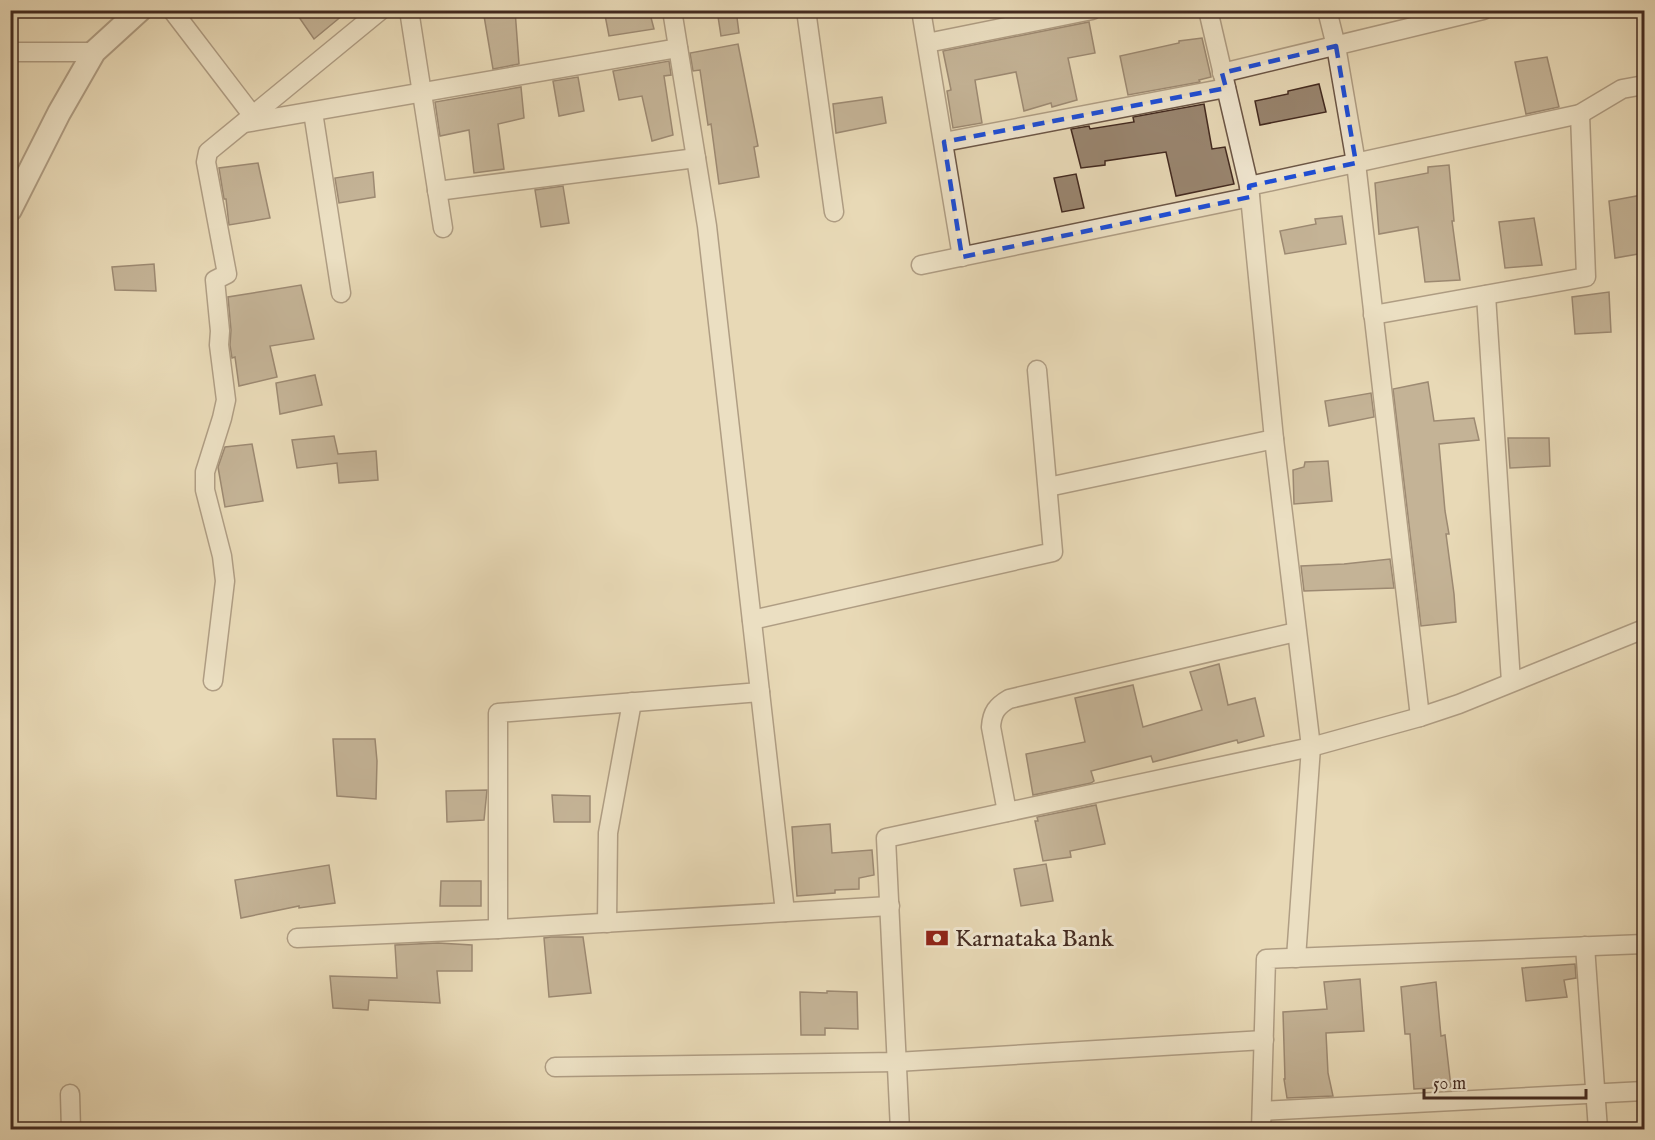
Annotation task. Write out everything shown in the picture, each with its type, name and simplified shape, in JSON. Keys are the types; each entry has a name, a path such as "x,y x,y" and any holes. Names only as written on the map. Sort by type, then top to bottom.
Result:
{"street":[{"path":"10,210 18,184 100,47 140,10"},
{"path":"172,10 249,120"},
{"path":"213,681 225,581 222,556 205,490 205,472 226,400 219,345 220,331 215,280 227,274 206,162 208,152 381,10"},
{"path":"409,10 443,228"},
{"path":"672,10 707,226 785,912"},
{"path":"806,10 834,212"},
{"path":"921,10 962,257"},
{"path":"927,43 1092,10"},
{"path":"1208,10 1250,191 1274,439 1311,747 1296,958"},
{"path":"1328,10 1356,163 1420,717"},
{"path":"944,142 1224,80 1336,45 1483,10"},
{"path":"10,52 100,47"},
{"path":"249,120 312,112 678,48"},
{"path":"921,265 1250,191 1356,163 1580,114 1622,89 1644,86"},
{"path":"312,112 341,293"},
{"path":"1373,315 1586,278 1580,114"},
{"path":"437,191 696,158"},
{"path":"1486,295 1511,682"},
{"path":"752,620 1053,552 1037,370"},
{"path":"1047,487 1274,439"},
{"path":"900,1130 886,838 1311,747 1420,717 1459,704 1644,629"},
{"path":"1007,812 991,727 992,716 997,706 1009,699 1296,632"},
{"path":"498,929 498,713 760,692"},
{"path":"607,922 608,833 632,702"},
{"path":"297,938 498,929 890,906"},
{"path":"1262,1130 1266,959 1644,944"},
{"path":"1585,946 1598,1130"},
{"path":"555,1067 896,1062 1264,1040"},
{"path":"1262,1111 1644,1091"},
{"path":"70,1094 71,1130"}],"highlighted area":[{"path":"1336,46 1356,163 1249,186 1250,197 962,257 944,142 1226,88 1222,73"}],"building":[{"path":"294,10 349,10 314,39"},
{"path":"483,10 515,10 519,64 493,69"},
{"path":"604,10 649,10 654,29 609,36"},
{"path":"717,10 736,10 739,33 721,36"},
{"path":"1089,22 1095,53 1068,58 1077,100 1052,107 1051,103 1024,111 1016,72 975,80 982,123 953,128 947,91 951,90 943,51"},
{"path":"1202,38 1211,77 1199,80 1200,82 1128,95 1120,56 1179,43 1179,41"},
{"path":"738,44 758,146 754,147 759,177 719,184 711,124 708,125 700,70 693,71 690,53"},
{"path":"1547,57 1559,107 1526,114 1515,62"},
{"path":"669,61 671,75 664,76 673,135 652,141 642,96 619,100 613,71"},
{"path":"578,77 584,111 559,116 553,81"},
{"path":"1319,84 1326,112 1260,125 1255,101"},
{"path":"521,87 524,118 498,124 504,169 474,173 469,130 440,136 435,102"},
{"path":"882,97 886,123 836,133 833,104"},
{"path":"1204,104 1212,149 1225,147 1234,184 1176,196 1166,152 1105,161 1105,165 1081,168 1071,129 1089,126 1090,129 1134,122 1133,117"},
{"path":"258,163 270,218 229,225 219,168"},
{"path":"1449,165 1454,221 1452,221 1460,280 1425,282 1418,227 1379,234 1375,183 1428,173 1428,167"},
{"path":"373,172 375,197 339,203 335,178"},
{"path":"1076,174 1084,208 1062,212 1054,178"},
{"path":"563,186 569,223 541,227 535,190"},
{"path":"1642,195 1644,253 1615,258 1609,201"},
{"path":"1342,216 1346,244 1285,254 1280,231 1316,224 1315,219"},
{"path":"1534,218 1542,265 1505,268 1499,222"},
{"path":"154,264 156,291 115,290 112,267"},
{"path":"301,285 314,339 270,346 277,377 239,386 235,357 232,358 230,345 228,297"},
{"path":"1609,292 1611,332 1575,334 1572,297"},
{"path":"315,375 322,405 280,414 276,383"},
{"path":"1428,382 1434,421 1474,418 1479,440 1439,444 1456,622 1421,626 1393,389"},
{"path":"1371,393 1374,417 1329,426 1325,401"},
{"path":"334,436 338,454 376,451 378,480 339,483 337,463 297,468 292,440"},
{"path":"1508,438 1549,438 1550,466 1510,468"},
{"path":"252,444 263,501 225,507 218,467 225,447"},
{"path":"1328,461 1332,501 1294,504 1293,470 1304,467 1305,462"},
{"path":"1390,559 1394,588 1304,591 1301,566"},
{"path":"1219,664 1228,705 1255,698 1264,736 1238,743 1237,740 1153,762 1151,756 1091,771 1094,781 1091,783 1033,795 1026,754 1085,742 1075,698 1133,685 1143,727 1202,710 1190,672"},
{"path":"333,739 375,739 376,799 337,796"},
{"path":"487,790 484,820 447,822 446,791"},
{"path":"552,795 590,796 590,822 554,822"},
{"path":"1096,805 1105,844 1070,851 1071,857 1043,861 1035,821 1038,821 1037,817"},
{"path":"830,824 832,853 872,850 874,875 859,878 859,889 797,896 792,827"},
{"path":"1046,864 1053,901 1021,906 1014,869"},
{"path":"329,865 335,903 299,908 299,906 241,918 235,880"},
{"path":"441,881 481,881 481,906 440,906"},
{"path":"583,937 591,993 549,997 544,938"},
{"path":"438,943 472,945 472,971 437,971 440,1003 369,1000 368,1010 333,1008 330,976 397,978 395,945"},
{"path":"1575,964 1576,978 1564,980 1567,997 1526,1001 1522,968"},
{"path":"1360,979 1364,1031 1326,1033 1328,1073 1333,1096 1287,1098 1284,1079 1283,1012 1327,1009 1324,982"},
{"path":"1436,982 1441,1036 1445,1035 1451,1087 1414,1089 1410,1034 1405,1034 1401,987"},
{"path":"827,991 857,992 858,1029 825,1028 825,1035 801,1035 800,992 827,993"}],"place":[{"name":"Karnataka Bank","path":"937,938"}]}
